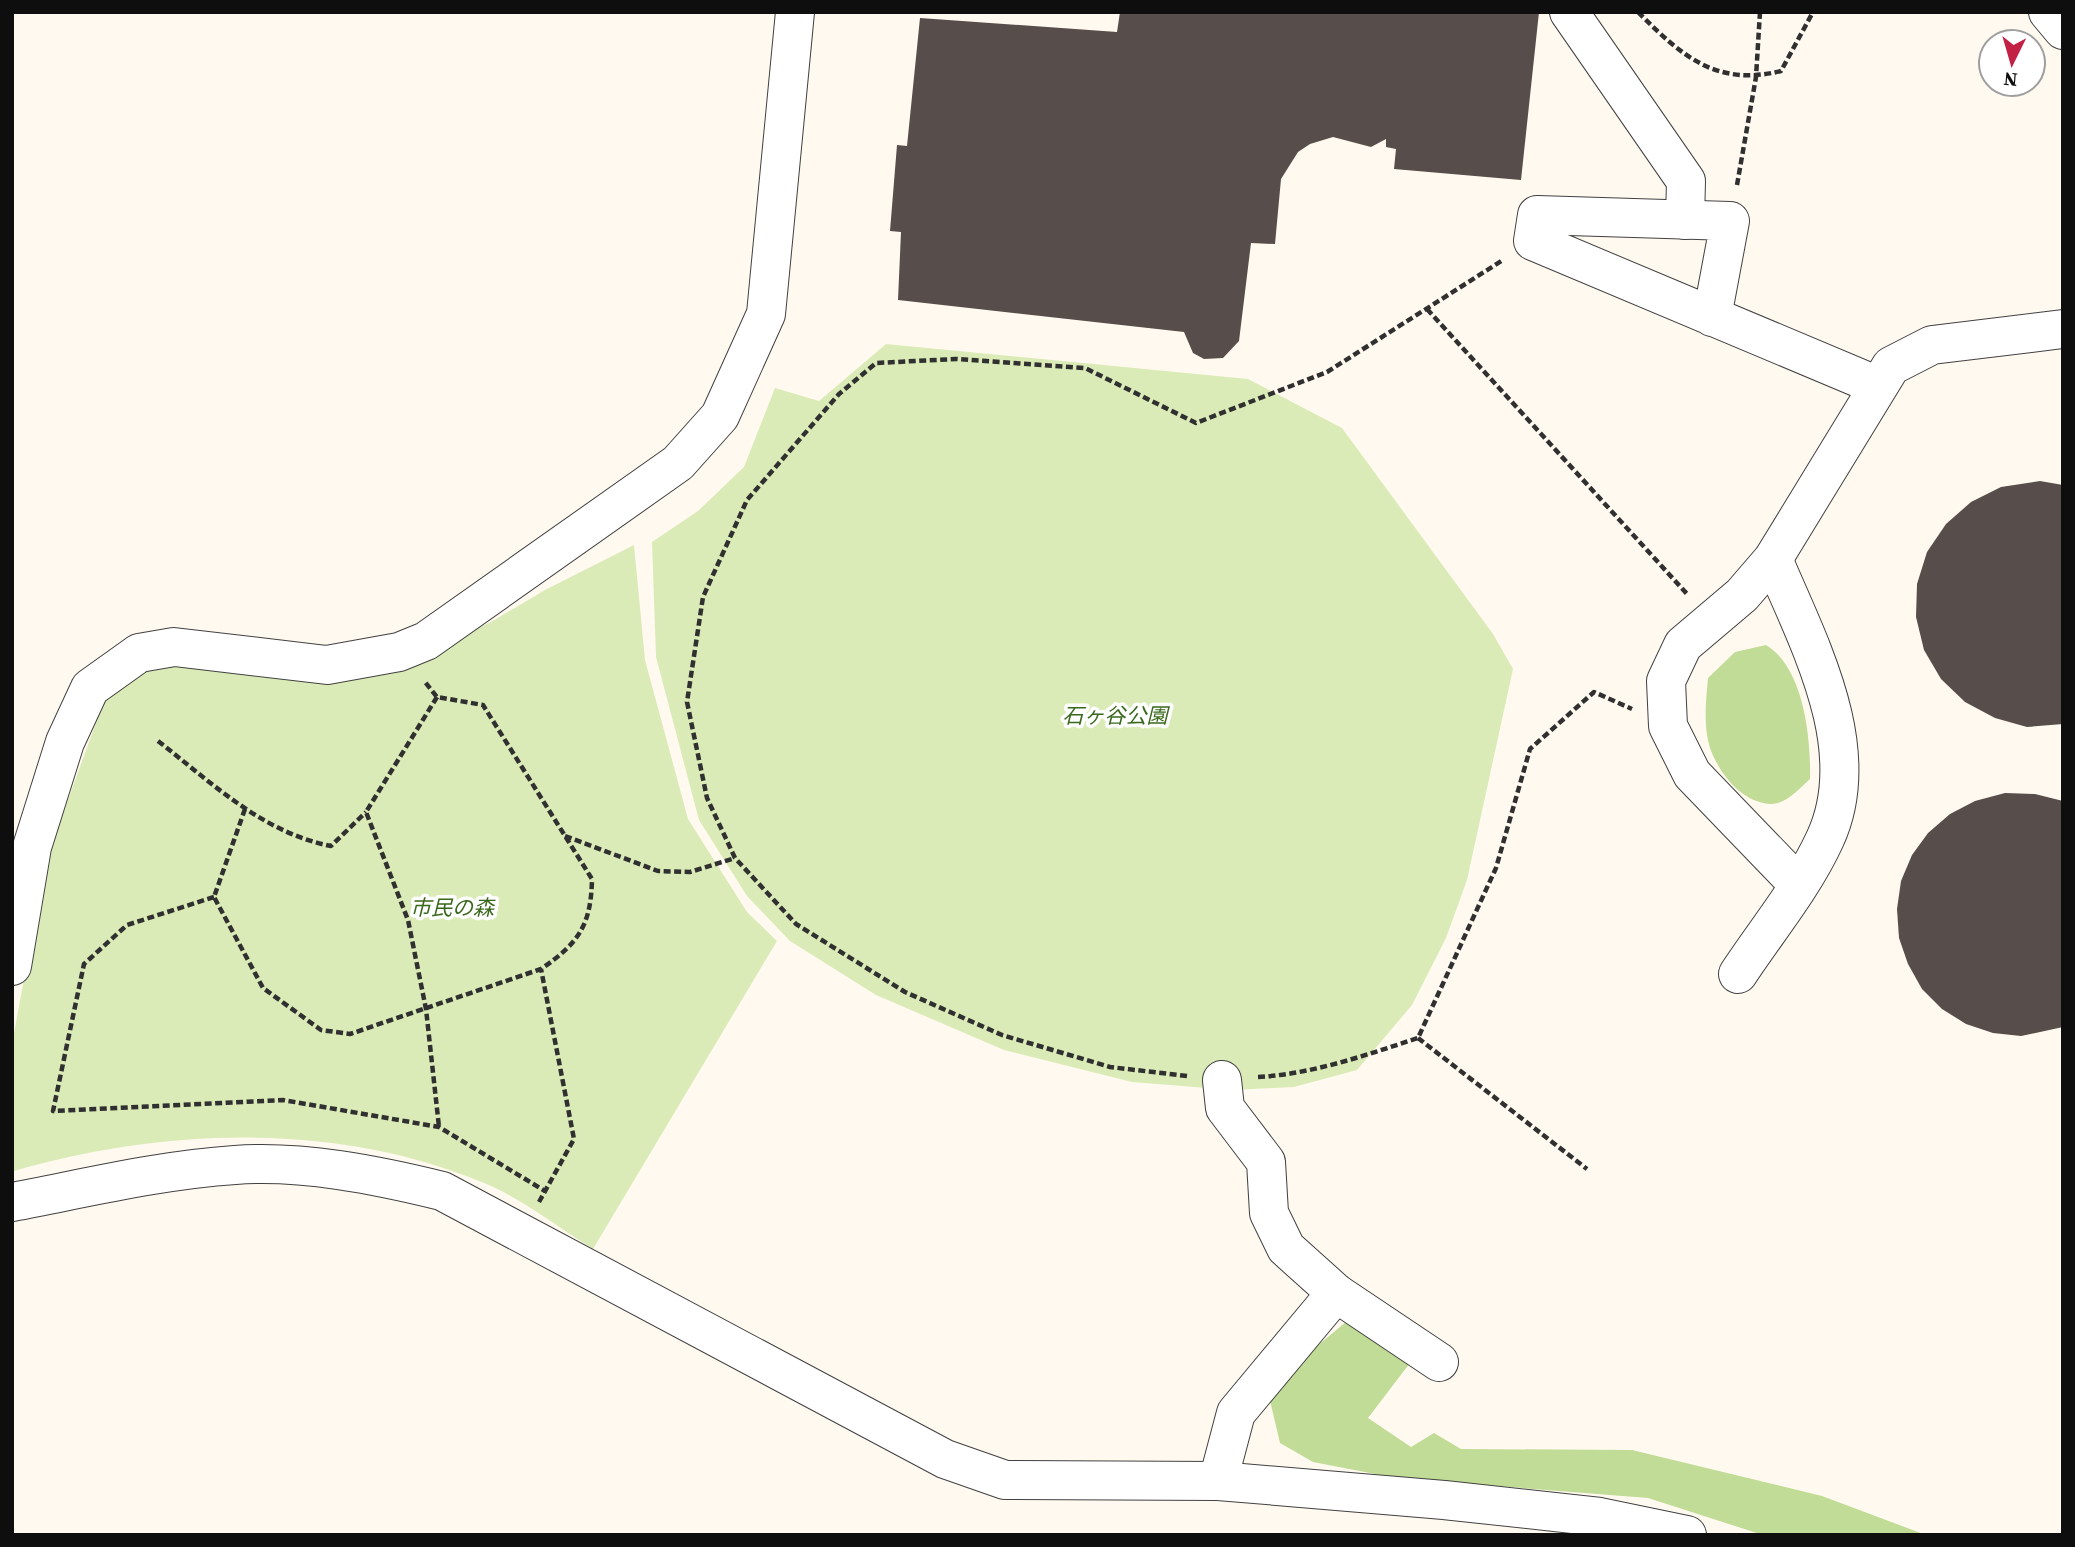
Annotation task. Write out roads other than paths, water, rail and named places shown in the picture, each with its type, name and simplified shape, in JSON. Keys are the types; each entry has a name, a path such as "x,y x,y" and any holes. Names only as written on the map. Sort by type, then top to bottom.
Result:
{"street":[{"path":"12,966 32,847 65,742 90,688 139,653 174,647 327,665 400,652 426,641 678,463 720,416 766,314 795,12"},
{"path":"1569,12 1686,181 1685,220"},
{"path":"2048,12 2063,30"},
{"path":"1712,317 1730,221 1537,215 1533,241 1712,317 1878,387"},
{"path":"1798,884 1692,774 1668,726 1666,681 1683,645 1713,621 1773,559 1891,366 1932,345 2063,329"},
{"path":"1738,974 1825,838 1839,787 1836,736 1822,676 1773,559"},
{"path":"1222,1080 1225,1108 1266,1162 1269,1213 1286,1248 1336,1293 1439,1362"},
{"path":"12,1202 147,1177 237,1165 321,1168 387,1177 442,1191 945,1460 1005,1480 1218,1481 1561,1513 1687,1535"},
{"path":"1218,1481 1236,1413 1336,1293"}],"park label":[{"name":"石ヶ谷公園","path":"1115,716"},
{"name":"市民の森","path":"452,908"}]}
